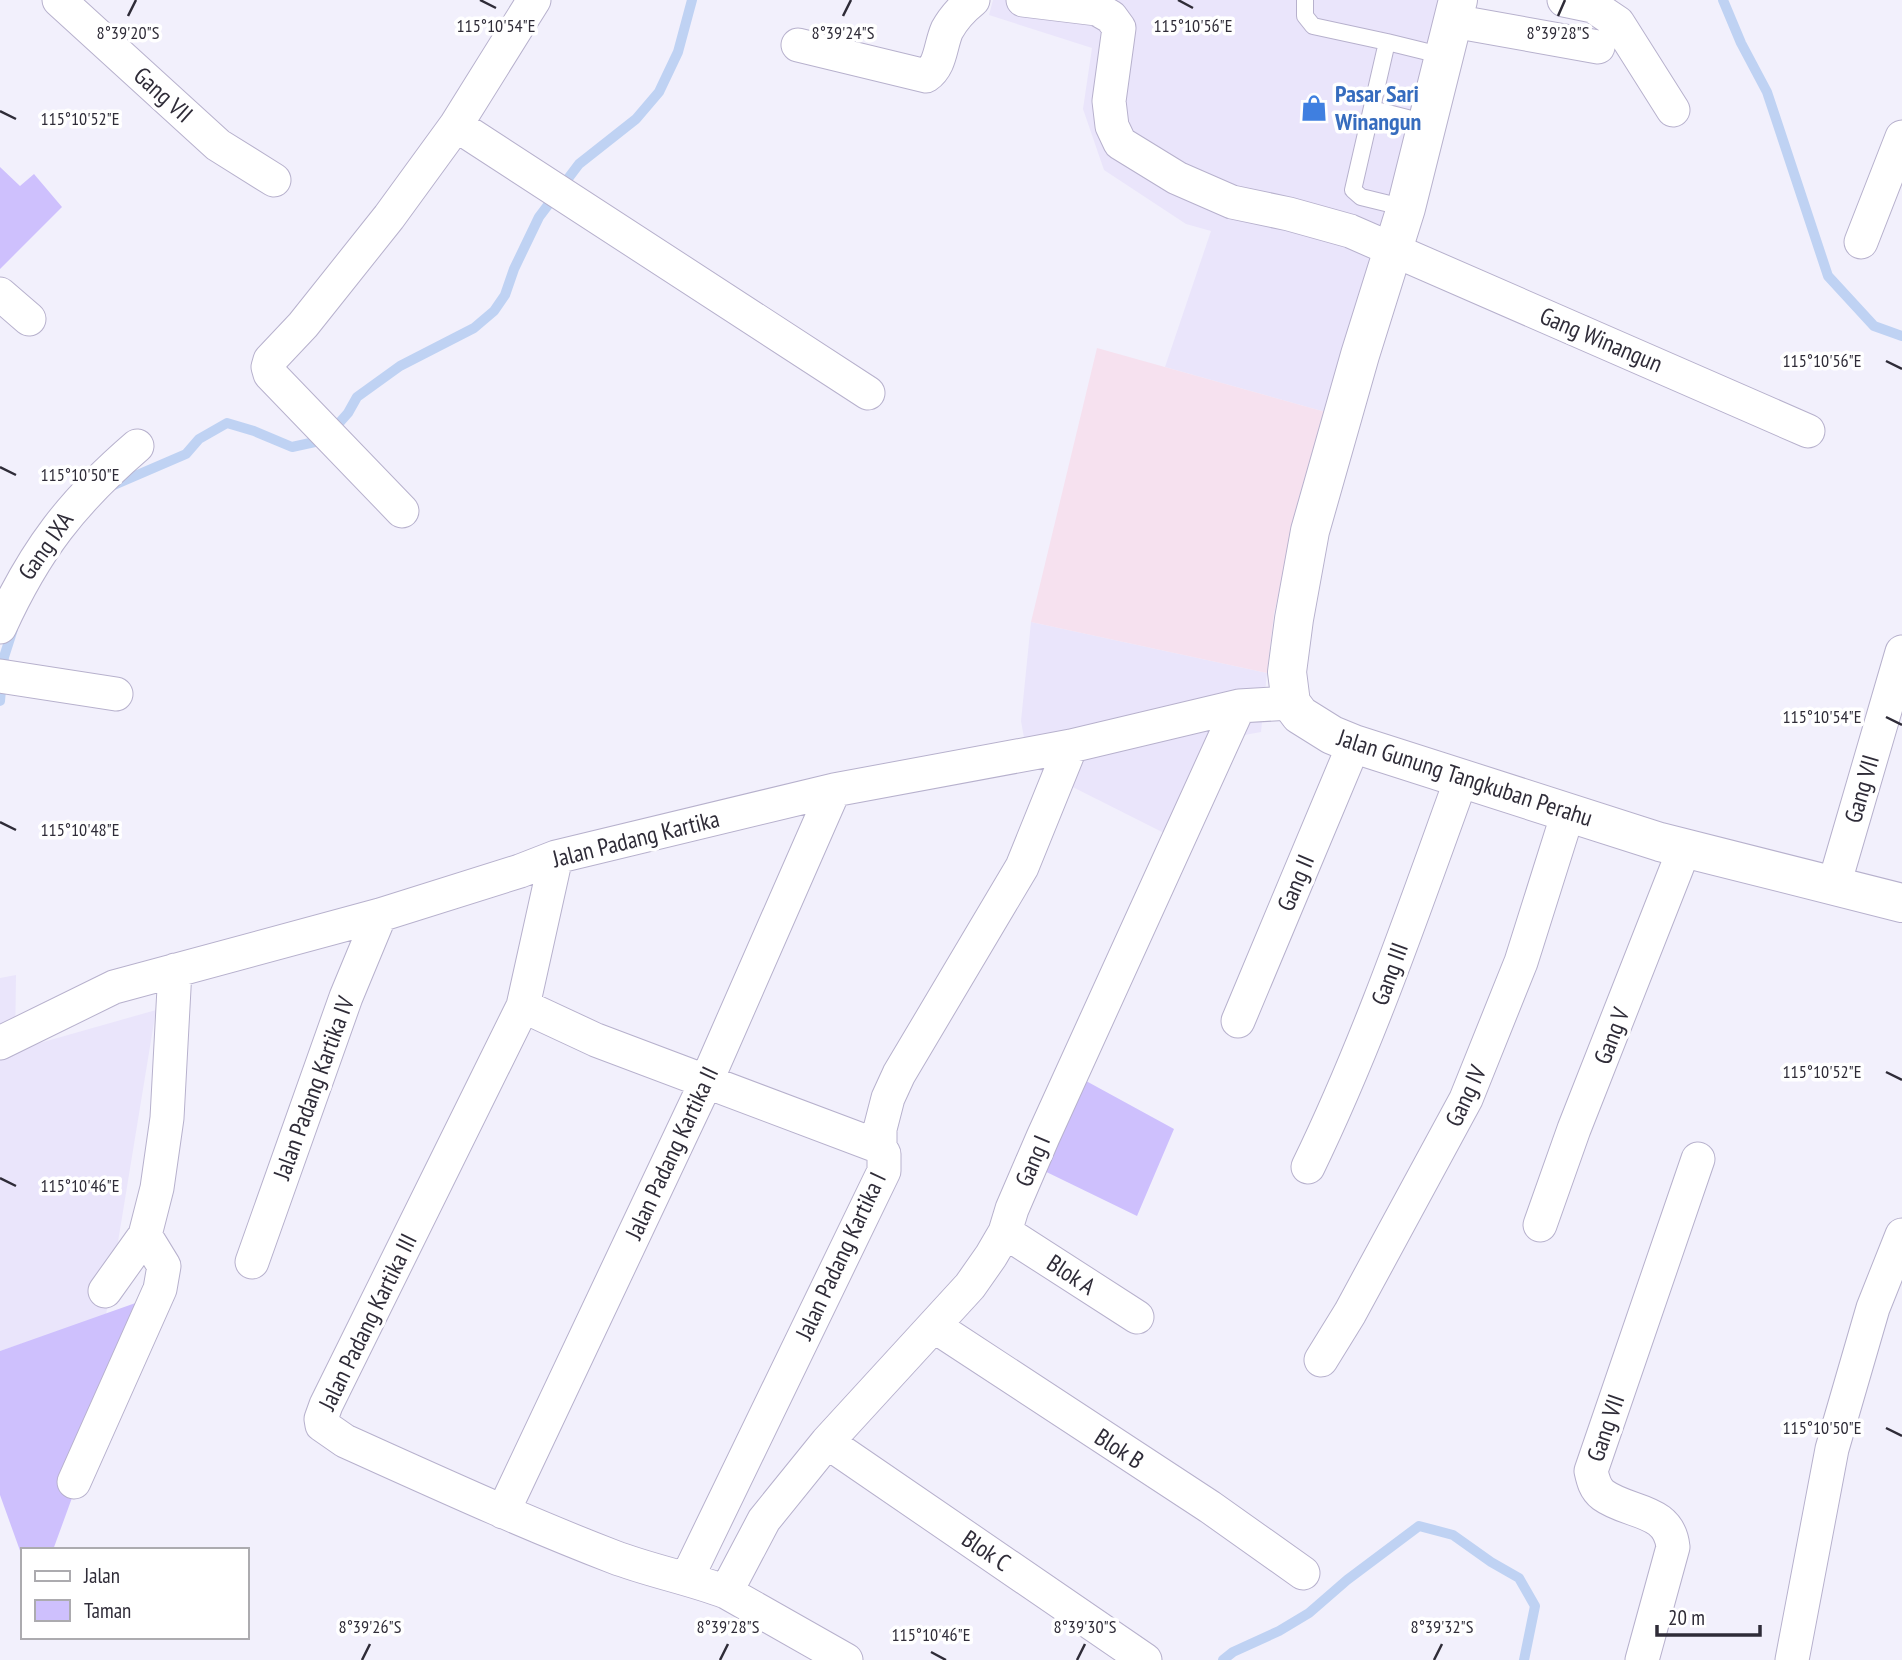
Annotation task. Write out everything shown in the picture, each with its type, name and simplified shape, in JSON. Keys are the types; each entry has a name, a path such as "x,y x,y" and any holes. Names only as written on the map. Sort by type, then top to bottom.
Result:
{"street":[{"name":"Gang VII","path":"59,0 218,145 274,180"},
{"path":"402,511 270,374 270,360 303,325 389,217 456,125 534,0"},
{"path":"798,45 926,76 934,70 948,29 964,7 973,0"},
{"name":"Gang Winangun","path":"1023,0 1097,9 1111,17 1119,28 1109,101 1112,126 1120,143 1177,177 1232,202 1350,231 1808,431"},
{"path":"1564,0 1593,6 1618,23 1673,110"},
{"path":"1291,702 1287,672 1310,531 1360,355 1406,208 1452,26 1598,47"},
{"path":"456,125 868,393"},
{"path":"1861,242 1893,187 1902,137"},
{"path":"0,294 29,319"},
{"name":"Gang IXA","path":"0,628 19,586 61,522 97,480 137,446"},
{"name":"Gang VII","path":"1834,885 1902,652"},
{"path":"0,676 116,694"},
{"name":"Jalan Padang Kartika","path":"0,1043 114,987 380,915 556,857 834,790 1071,746 1239,706 1291,702"},
{"name":"Jalan Gunung Tangkuban Perahu","path":"1291,702 1300,715 1332,735 1354,744 1685,848 1902,903"},
{"name":"Gang I","path":"726,1592 764,1520 827,1442 970,1286 1005,1232 1043,1137 1239,706"},
{"name":"Gang II","path":"1237,1021 1354,744"},
{"name":"Jalan Padang Kartika I","path":"687,1578 884,1171 880,1129 888,1098 899,1074 1022,867 1071,746"},
{"name":"Gang III","path":"1308,1167 1373,1021 1462,777"},
{"name":"Jalan Padang Kartika II","path":"503,1512 706,1082 834,790"},
{"name":"Gang IV","path":"1321,1360 1449,1133 1476,1078 1521,962 1568,813"},
{"name":"Gang V","path":"1539,1225 1685,848"},
{"name":"Jalan Padang Kartika III","path":"556,857 523,1006 332,1392 321,1419 322,1426 345,1441 503,1512 645,1568 687,1578 726,1592 846,1660"},
{"name":"Jalan Padang Kartika IV","path":"252,1262 346,996 380,915"},
{"path":"105,1291 145,1235 157,1188 163,1149 175,970"},
{"path":"523,1006 596,1040 880,1147"},
{"name":"Gang VII","path":"1642,1660 1673,1547 1672,1534 1665,1522 1602,1495 1595,1485 1591,1471 1698,1159"},
{"name":"Blok A","path":"1005,1232 1137,1317"},
{"path":"74,1482 160,1289 164,1266 145,1235"},
{"path":"1792,1660 1832,1449 1873,1308 1902,1236"},
{"name":"Blok B","path":"934,1326 1210,1507 1303,1573"},
{"name":"Blok C","path":"827,1442 1145,1660"}],"lane":[{"path":"1304,4 1305,16 1313,26 1387,42 1452,26"},
{"path":"1387,42 1353,190 1361,197 1406,208"},
{"path":"1373,109 1427,123"}],"shaded area":[{"path":"993,0 1447,0 1329,413 1165,367 1211,231 1186,224 1104,170 1083,109 1092,48 989,15"},
{"path":"1097,348 1329,413 1298,508 1274,614 1267,673 1031,622"},
{"path":"1031,622 1267,673 1261,732 1207,742 1166,834 1029,765 1021,721"},
{"path":"16,975 15,1050 156,1010 106,1315 0,1351 0,978"}],"green space":[{"path":"0,167 20,186 34,174 62,207 0,269"},
{"path":"1066,1070 1174,1129 1137,1216 1030,1164"},
{"path":"144,1300 54,1548 21,1548 21,1553 0,1495 0,1351"}],"waterway":[{"path":"114,485 186,454 199,439 227,423 292,447 324,440 348,413 357,397 400,366 474,328 494,311 505,295 514,269 539,217 579,164 636,119 659,92 678,52 692,0"},
{"path":"1723,0 1741,43 1767,92 1828,276 1874,326 1902,336"},
{"path":"0,701 4,657 13,629"},
{"path":"1223,1660 1233,1652 1279,1631 1309,1613 1347,1580 1419,1526 1453,1535 1519,1578 1535,1606 1524,1660"}],"place":[{"name":"Pasar Sari Winangun","path":"1314,108"}]}
